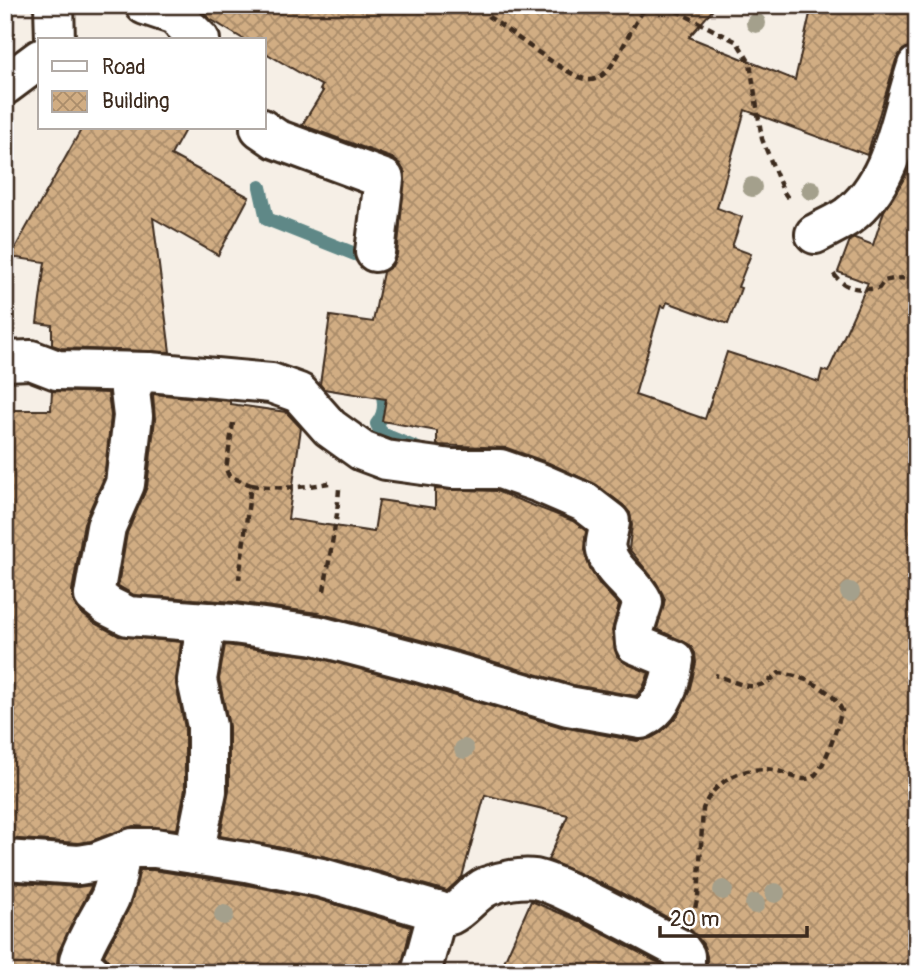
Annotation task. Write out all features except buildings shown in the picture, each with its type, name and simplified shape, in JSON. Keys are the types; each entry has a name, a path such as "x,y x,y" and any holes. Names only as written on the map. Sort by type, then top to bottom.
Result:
{"street":[{"path":"54,5 55,38"},
{"path":"145,5 175,15 198,38"},
{"path":"5,85 38,60"},
{"path":"815,234 848,216 867,198 882,178 917,66"},
{"path":"263,130 276,139 384,179 375,252"},
{"path":"5,360 31,360 57,370 149,372 271,383 299,393 330,428 362,451 386,460 464,471 500,469 584,502 610,522 605,548 613,568 639,593 643,602 634,630 635,644 674,660 670,682 652,714 641,719 568,706 315,635 222,623 128,616 108,606 94,595 106,527 125,484 133,416 130,391 137,377 149,372"},
{"path":"194,854 207,791 207,726 197,680 204,638 222,623"},
{"path":"5,860 79,865 97,862 133,848 194,854 322,878 450,915 488,886 510,880 533,879 589,901 683,961"},
{"path":"91,973 79,960 83,945 110,897 117,877 120,854"},
{"path":"421,973 438,911"}],"path":[{"path":"483,5 489,17 567,71 588,81 601,77 609,69 640,14 648,5"},
{"path":"665,5 737,42 750,63 762,139 783,191 815,234 835,278 846,286 866,290 879,288 884,281 893,279 905,277 917,281"},
{"path":"222,623 251,485 229,476 226,469 236,380"},
{"path":"315,635 337,514 339,481"},
{"path":"674,660 754,687 769,683 779,673 800,678 834,698 842,711 819,770 812,778 805,779 774,770 747,771 714,788 707,797 703,809 698,897 683,961"}],"waterway":[{"path":"260,187 267,219 355,254 391,265 388,283"},
{"path":"376,384 384,403 377,424 382,434 418,449"}]}
